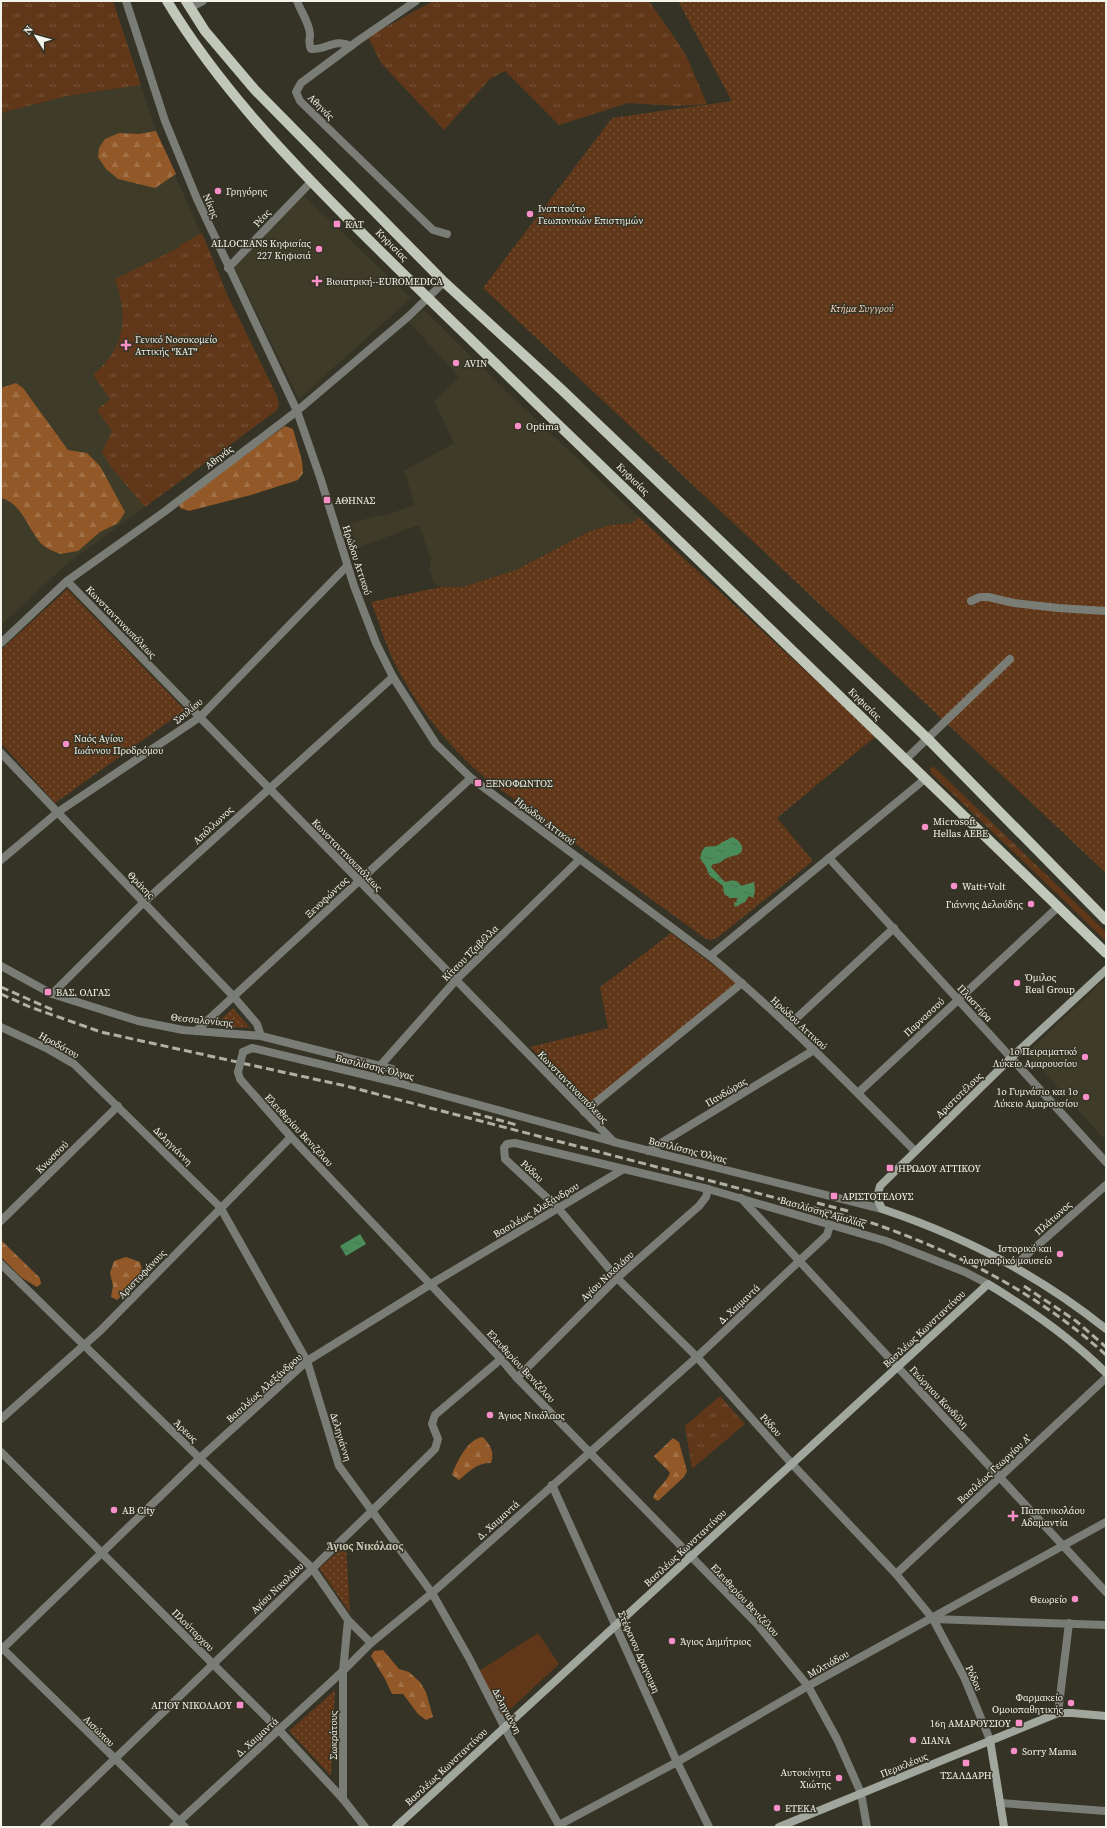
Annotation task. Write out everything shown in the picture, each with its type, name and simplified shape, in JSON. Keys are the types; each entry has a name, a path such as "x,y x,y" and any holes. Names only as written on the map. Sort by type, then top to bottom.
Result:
{"main road":[{"name":"Κηφισίας","path":"166,1 192,42 213,69 311,182 428,298 1106,953"},
{"name":"Κηφισίας","path":"188,4 205,31 254,90 444,282 562,390 927,738 1106,920"}],"street":[{"name":"Νίκης","path":"126,1 165,121 197,199 228,268 297,411"},
{"path":"188,4 203,1"},
{"path":"297,1 308,25 310,34 308,44 311,49 316,49 337,42 343,42 351,46"},
{"name":"Αθηνάς","path":"416,1 301,83 296,92 297,97 433,230 447,234"},
{"name":"Ρέας","path":"228,268 311,182"},
{"name":"Αθηνάς","path":"1,643 67,581 164,512 297,411 403,321 444,282"},
{"name":"Ηρώδου Αττικού","path":"297,411 320,477 354,586 376,643 392,677 436,744 471,778 710,956 742,983 814,1050 915,1151"},
{"name":"Σουλίου","path":"1,860 58,812 200,717 348,566"},
{"name":"Κωνσταντινουπόλεως","path":"67,581 614,1142"},
{"path":"971,601 980,597 988,597 1014,603 1050,608 1106,611"},
{"path":"905,760 1010,659"},
{"name":"Απόλλωνος","path":"52,994 144,903 268,788 392,677"},
{"name":"Θράκης","path":"1,753 234,997 257,1024 261,1036"},
{"name":"Ξενοφώντος","path":"196,1031 471,778"},
{"path":"710,956 925,779"},
{"name":"Πλαστήρα","path":"829,858 1012,1057 1106,1162"},
{"name":"Κίτσου Τζαβέλλα","path":"380,1066 456,980 580,859"},
{"name":"Παρνασσού","path":"858,1093 1058,907"},
{"path":"788,1026 894,928"},
{"name":"Θεσσαλονίκης","path":"1,966 52,994 138,1020 183,1030 261,1036 392,1069 399,1083"},
{"name":"Αριστοτέλους","path":"882,1209 877,1198 880,1186 1012,1057 1106,970"},
{"path":"584,1112 742,983"},
{"name":"Ηροδότου","path":"1,1028 48,1049 74,1064 118,1106"},
{"name":"Βασιλίσσης Όλγας","path":"244,1052 252,1048 399,1083 648,1151 882,1209 946,1233 1014,1266 1067,1298 1106,1328"},
{"name":"Πανδώρας","path":"648,1151 814,1050"},
{"name":"Ελευθερίου Βενιζέλου","path":"244,1052 238,1072 240,1079 291,1137 431,1284 517,1378 758,1625 808,1686 837,1739 861,1793 867,1827"},
{"name":"Δεληγιάννη","path":"118,1106 220,1207 307,1361 339,1466 432,1593 469,1658 504,1728 560,1826"},
{"name":"Κνωσσού","path":"1,1221 118,1106"},
{"name":"Αριστοφάνους","path":"1,1419 84,1347 220,1207 291,1137"},
{"name":"Βασιλίσσης Αμαλίας","path":"504,1148 507,1144 515,1143 622,1170 708,1189 886,1241 965,1272 988,1284 1058,1329 1086,1353 1106,1373"},
{"name":"Ρόδου","path":"504,1148 505,1159 558,1208 617,1278 697,1357 792,1464 896,1574 933,1619 964,1677 990,1740"},
{"name":"Βασιλέως Αλεξάνδρου","path":"1,1648 200,1458 307,1361 431,1284 622,1170"},
{"name":"Πλάτωνος","path":"1014,1266 1106,1185"},
{"name":"Αγίου Νικολάου","path":"517,1378 617,1278 699,1206 706,1198 708,1189"},
{"name":"Γεώργιου Κονδύλη","path":"740,1198 898,1366 1062,1546 1106,1592"},
{"name":"Δ. Χαιμαντά","path":"173,1827 182,1824 371,1643 432,1593 589,1451 697,1357 800,1262 827,1235 830,1225"},
{"name":"Άρεως","path":"1,1264 84,1347 312,1568 348,1620 371,1643"},
{"name":"Βασιλέως Κωνσταντίνου","path":"396,1827 988,1284"},
{"name":"Αγίου Νικολάου","path":"44,1827 435,1449 438,1439 432,1424 435,1415 501,1359"},
{"name":"Βασιλέως Γεωργίου Α'","path":"896,1574 1106,1378"},
{"name":"Πλούταρχου","path":"1,1452 279,1730 343,1799 365,1827"},
{"name":"Στέφανου Δραγουμη","path":"552,1485 677,1762 709,1827"},
{"name":"Μιλτιάδου","path":"560,1826 677,1762 808,1686 933,1619 1106,1522"},
{"path":"933,1619 1106,1625"},
{"path":"343,1671 348,1620"},
{"path":"1058,1714 1069,1623"},
{"name":"Αισώπου","path":"1,1648 114,1760 182,1824"},
{"name":"Σωκράτους","path":"343,1671 343,1799"},
{"name":"Περικλέους","path":"779,1827 990,1740 1058,1714 1072,1713 1106,1716"},
{"path":"990,1740 1004,1827"},
{"path":"1000,1803 1106,1811"}],"shaded area":[{"name":"Γενικό Νοσοκομείο Αττικής \"ΚΑΤ\"","path":"141,85 156,131 227,294 277,396 279,404 276,411 68,563 1,625 1,113 67,96"},
{"name":"Βιοιατρική--EUROMEDICA","path":"304,196 411,298 299,399 233,265"},
{"path":"424,310 508,393 639,517 632,523 610,525 588,532 516,570 462,587 441,587 434,583 429,569 431,560 419,525 357,548 350,524 375,516 386,515 415,505 404,471 454,443 434,401 459,377 409,322"},
{"name":"1ο Γυμνάσιο και 1ο Λύκειο Αμαρουσίου","path":"1105,979 1106,980 1106,1141 1027,1053"}],"green space":[{"path":"1,1 113,1 141,85 67,96 1,113"},
{"path":"433,1 649,1 685,53 707,104 676,106 628,103 559,125 505,71 491,78 444,130 381,63 368,37"},
{"name":"Κτήμα Συγγρού","path":"678,1 1106,1 1106,873 483,288 612,118 732,101"},
{"path":"156,131 176,174 155,188 118,179 106,169 98,157 99,148 105,139 119,133 139,134"},
{"path":"202,233 227,294 277,396 279,404 276,411 145,507 111,467 102,452 112,431 97,410 110,399 93,375 110,357 120,338 123,318 121,299 115,279 180,247 180,245"},
{"path":"16,383 23,388 68,450 87,453 100,466 125,512 118,523 100,532 78,551 60,554 46,547 39,541 19,510 8,501 1,498 1,388"},
{"path":"285,426 293,429 302,461 303,473 298,480 251,495 189,511 180,508 179,503"},
{"path":"639,517 876,736 777,818 813,861 717,938 711,940 706,939 485,778 471,766 446,739 412,694 394,662 371,602 441,587 462,587 516,570 588,532 610,525 632,523"},
{"path":"67,589 185,710 55,803 1,743 1,650"},
{"path":"933,766 1106,932 1106,941 932,774 930,770"},
{"path":"671,933 737,983 588,1107 530,1047 608,1028 600,987"},
{"path":"233,1008 250,1028 214,1026"},
{"path":"1,1240 40,1278 41,1284 37,1287 22,1278 1,1257"},
{"path":"126,1257 140,1262 143,1272 132,1286 117,1300 111,1297 113,1286 110,1273 114,1261"},
{"path":"720,1396 745,1424 692,1469 685,1426"},
{"path":"483,1437 488,1443 492,1452 491,1463 477,1466 459,1480 452,1475 456,1464 463,1452 472,1442"},
{"path":"673,1438 679,1442 687,1471 684,1477 658,1501 653,1498 654,1494 670,1473 654,1456"},
{"path":"346,1545 350,1613 319,1568"},
{"path":"538,1633 559,1664 503,1716 479,1671"},
{"path":"383,1650 399,1669 409,1672 420,1682 426,1692 433,1717 426,1720 418,1714 403,1694 392,1694 371,1656 374,1651"},
{"path":"335,1690 331,1776 289,1731"}],"water":[{"path":"732,837 741,844 741,852 738,855 728,857 719,863 713,864 711,867 725,882 738,882 741,886 754,882 755,891 753,898 749,896 745,902 735,907 734,903 737,902 736,900 739,898 730,898 724,894 723,886 709,875 700,858 705,847 716,846"},
{"path":"360,1234 366,1244 346,1256 340,1246"}],"railway":[{"path":"1,987 55,1011"},
{"path":"1,994 30,1007 101,1032 346,1086 872,1223 935,1248 996,1277 1053,1312 1106,1355"},
{"path":"473,1113 517,1125"},
{"path":"817,1203 848,1211"},
{"path":"1024,1286 1076,1321 1106,1347"}],"place":[{"name":"Γρηγόρης","path":"218,191"},
{"name":"Ινστιτούτο Γεωπονικών Επιστημών","path":"530,214"},
{"name":"ΚΑΤ","path":"337,224"},
{"name":"ALLOCEANS Κηφισίας 227 Κηφισιά","path":"319,249"},
{"name":"Βιοιατρική--EUROMEDICA","path":"317,281"},
{"name":"Γενικό Νοσοκομείο Αττικής \"ΚΑΤ\"","path":"126,345"},
{"name":"AVIN","path":"456,363"},
{"name":"Optima","path":"518,426"},
{"name":"ΑΘΗΝΑΣ","path":"327,500"},
{"name":"Ναός Αγίου Ιωάννου Προδρόμου","path":"66,744"},
{"name":"ΞΕΝΟΦΩΝΤΟΣ","path":"478,783"},
{"name":"Microsoft Hellas AEBE","path":"925,827"},
{"name":"Watt+Volt","path":"954,886"},
{"name":"Γιάννης Δελούδης","path":"1031,904"},
{"name":"Όμιλος Real Group","path":"1017,983"},
{"name":"ΒΑΣ. ΟΛΓΑΣ","path":"48,992"},
{"name":"1ο Πειραματικό Λύκειο Αμαρουσίου","path":"1085,1057"},
{"name":"1ο Γυμνάσιο και 1ο Λύκειο Αμαρουσίου","path":"1086,1097"},
{"name":"ΗΡΩΔΟΥ ΑΤΤΙΚΟΥ","path":"890,1168"},
{"name":"ΑΡΙΣΤΟΤΕΛΟΥΣ","path":"834,1196"},
{"name":"Ιστορικό και λαογραφικό μουσείο","path":"1060,1254"},
{"name":"Άγιος Νικόλαος","path":"490,1415"},
{"name":"AB City","path":"114,1510"},
{"name":"Παπανικολάου Αδαμαντία","path":"1013,1516"},
{"name":"Θεωρείο","path":"1075,1599"},
{"name":"Άγιος Δημήτριος","path":"672,1641"},
{"name":"Φαρμακείο Ομοιοπαθητικής","path":"1071,1703"},
{"name":"ΑΓΙΟΥ ΝΙΚΟΛΑΟΥ","path":"240,1705"},
{"name":"16η ΑΜΑΡΟΥΣΙΟΥ","path":"1019,1723"},
{"name":"ΔΙΑΝΑ","path":"913,1740"},
{"name":"Sorry Mama","path":"1014,1751"},
{"name":"ΤΣΑΛΔΑΡΗ","path":"966,1763"},
{"name":"Αυτοκίνητα Χιώτης","path":"839,1778"},
{"name":"ΕΤΕΚΑ","path":"777,1808"}],"district":[{"name":"Άγιος Νικόλαος","path":"365,1546"}]}
